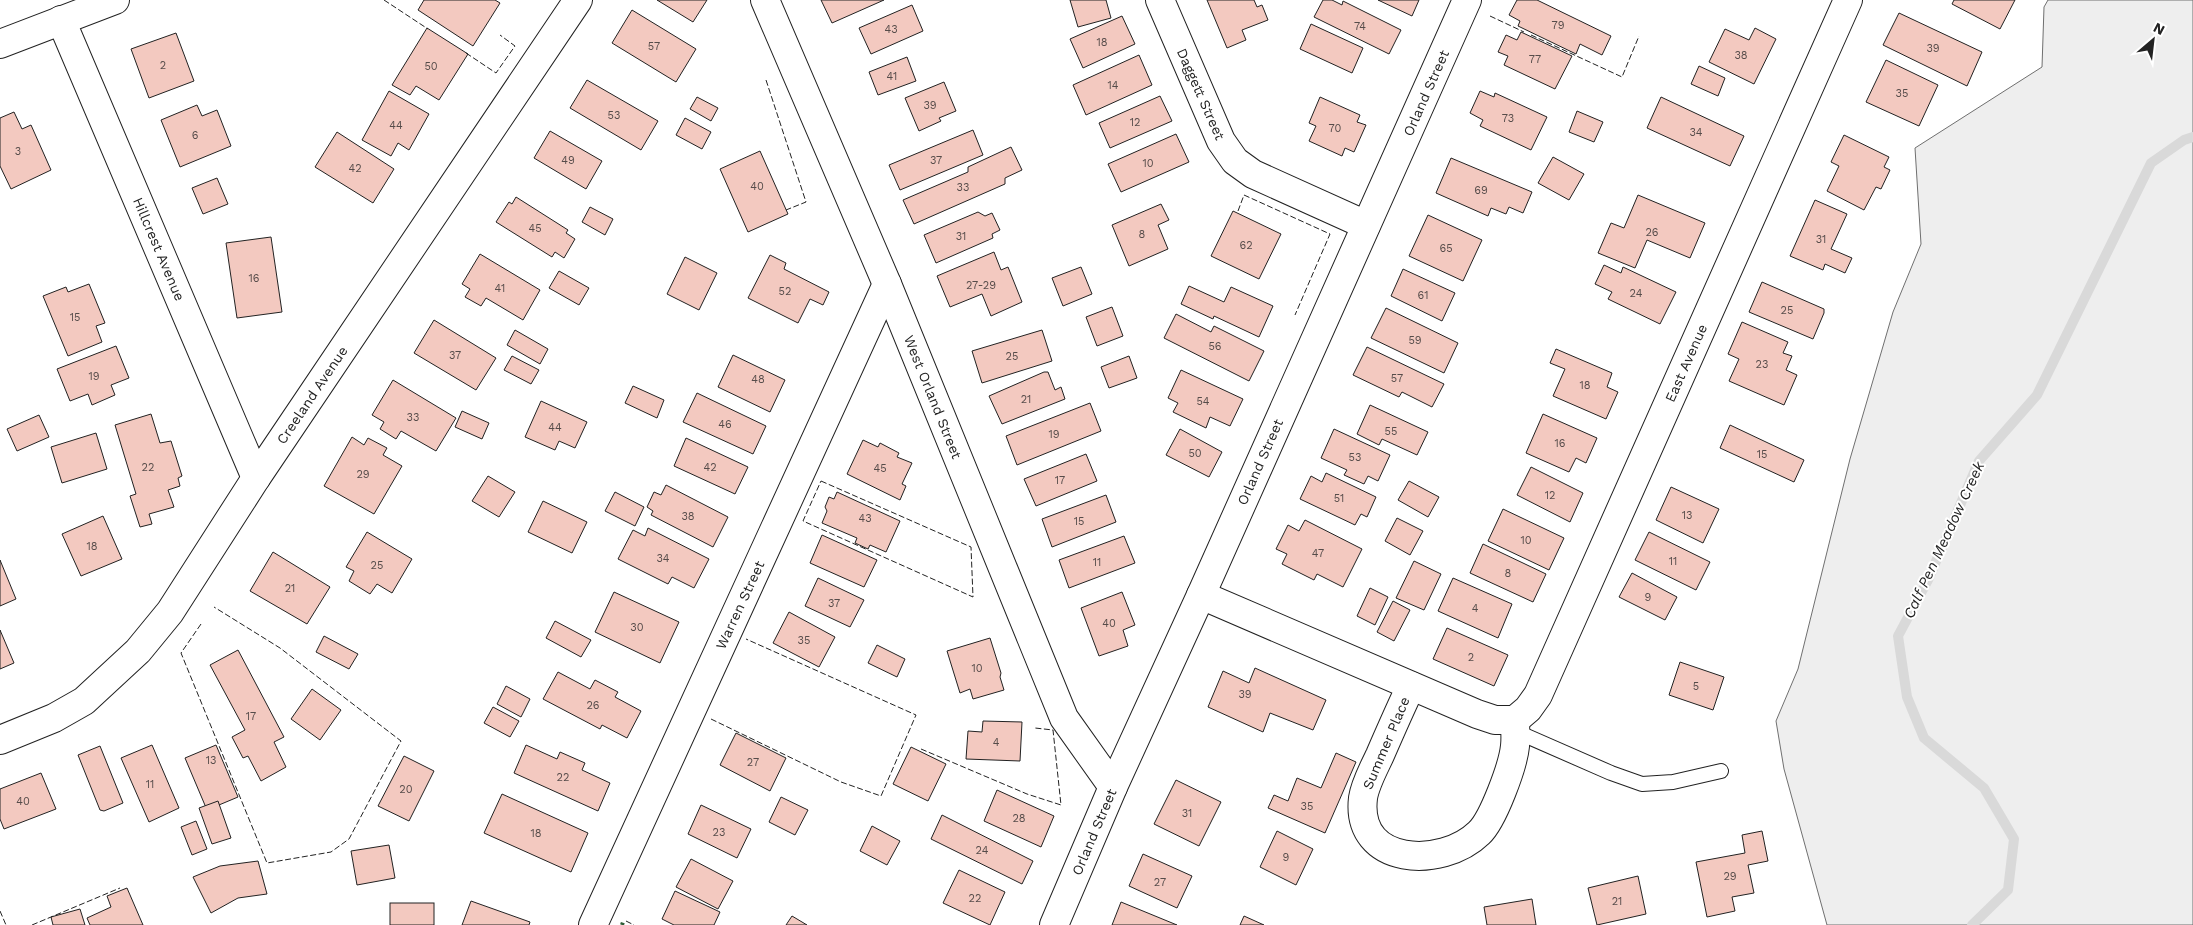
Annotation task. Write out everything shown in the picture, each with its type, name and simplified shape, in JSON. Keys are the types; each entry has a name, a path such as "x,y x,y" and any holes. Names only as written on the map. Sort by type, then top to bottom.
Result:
{"street":[{"path":"0,44 115,0"},
{"name":"Creeland Avenue","path":"0,740 54,718 84,701 138,651 170,612 256,478 578,0"},
{"name":"West Orland Street","path":"765,0 887,284 1064,718 1112,787"},
{"name":"Daggett Street","path":"1160,0 1221,141 1236,162 1253,174 1366,225"},
{"name":"Orland Street","path":"1054,925 1112,787 1201,595 1467,0"},
{"name":"East Avenue","path":"1515,725 1538,695 1848,0"},
{"name":"Hillcrest Avenue","path":"61,20 256,478"},
{"name":"Warren Street","path":"593,925 887,284"},
{"name":"Summer Place","path":"1201,595 1477,714 1515,725 1515,746 1508,774 1492,813 1480,833 1440,854 1412,856 1389,850 1373,840 1364,822 1364,797 1374,768 1411,686"}],"lane":[{"path":"1515,725 1611,773 1642,784 1673,782 1721,771"}],"shaded area":[{"path":"2048,0 2193,0 2193,925 1827,925 1784,769 1776,721 1798,669 1850,459 1893,312 1921,244 1915,148 2042,67 2044,7"}],"building":[{"path":"424,0 495,0 500,3 473,46 418,10"},
{"path":"657,0 707,0 693,22"},
{"path":"821,0 884,0 832,23"},
{"path":"1070,0 1106,0 1111,18 1078,27"},
{"path":"1207,0 1254,0 1257,7 1262,5 1268,20 1242,30 1246,40 1227,48"},
{"path":"1323,0 1332,0 1342,5 1343,1 1401,30 1389,54 1314,17"},
{"path":"1378,0 1419,0 1412,16"},
{"path":"1517,0 1537,0 1611,36 1602,55 1580,44 1576,54 1518,26 1520,21 1509,15"},
{"path":"1954,0 2015,0 2000,29 1952,4"},
{"path":"912,5 923,31 871,54 859,28"},
{"path":"632,10 696,49 676,82 612,43"},
{"path":"1899,13 1982,52 1967,86 1883,45"},
{"path":"1122,16 1135,44 1083,68 1070,39"},
{"path":"1311,24 1363,48 1352,73 1300,49"},
{"path":"427,28 468,54 439,100 416,86 410,95 392,85"},
{"path":"1755,28 1776,39 1754,84 1709,62 1725,29 1749,40"},
{"path":"1521,32 1572,56 1555,89 1504,65 1508,56 1498,52 1506,35 1517,40"},
{"path":"176,33 194,81 149,98 131,49"},
{"path":"1139,55 1152,85 1086,115 1073,85"},
{"path":"907,57 916,81 878,95 869,72"},
{"path":"1886,60 1938,85 1919,126 1866,102"},
{"path":"1699,66 1725,78 1718,96 1691,84"},
{"path":"587,80 658,121 641,150 570,108"},
{"path":"944,82 956,111 939,118 941,121 919,131 905,98"},
{"path":"389,91 429,114 409,150 398,143 391,156 362,140"},
{"path":"1480,91 1494,97 1495,93 1547,117 1531,150 1480,126 1483,120 1470,113"},
{"path":"1160,96 1172,121 1110,148 1099,123"},
{"path":"697,97 718,108 711,121 690,109"},
{"path":"1320,97 1360,115 1357,122 1366,125 1354,152 1345,148 1342,156 1309,141 1316,126 1309,123"},
{"path":"1661,97 1744,136 1730,166 1647,128"},
{"path":"197,105 202,116 217,110 231,146 180,167 161,120"},
{"path":"1577,111 1603,122 1594,142 1569,132"},
{"path":"14,112 22,129 31,125 51,170 11,189 0,166 0,118"},
{"path":"685,118 711,132 702,149 676,135"},
{"path":"973,130 983,155 900,190 889,165"},
{"path":"550,131 602,161 586,189 534,158"},
{"path":"337,132 394,169 373,203 315,167"},
{"path":"1176,134 1189,162 1121,192 1108,164"},
{"path":"1844,135 1889,157 1884,167 1890,170 1881,189 1876,187 1864,210 1827,191 1839,166 1831,162"},
{"path":"1011,147 1022,170 1005,178 1005,184 914,224 903,200 968,172 968,167"},
{"path":"760,151 788,214 748,232 720,169"},
{"path":"1553,157 1584,174 1569,200 1538,183"},
{"path":"1451,158 1532,192 1523,213 1509,207 1506,214 1491,208 1488,216 1436,193"},
{"path":"217,178 228,204 203,214 192,188"},
{"path":"1638,195 1705,223 1690,258 1647,240 1635,268 1598,253 1611,223 1624,228"},
{"path":"516,197 568,230 566,233 575,239 564,258 555,252 552,257 496,222 509,202 512,204"},
{"path":"1815,200 1847,214 1831,249 1852,258 1845,273 1825,264 1823,270 1790,256"},
{"path":"1161,204 1169,220 1158,225 1168,249 1129,266 1112,225"},
{"path":"590,207 613,219 605,235 582,222"},
{"path":"1233,211 1281,234 1259,279 1211,256"},
{"path":"978,212 985,216 992,213 1000,230 992,234 993,238 936,263 924,235"},
{"path":"1428,215 1482,240 1463,281 1409,256"},
{"path":"271,237 282,312 237,318 226,243"},
{"path":"994,252 1001,270 1008,267 1022,302 991,316 982,294 950,307 937,276"},
{"path":"480,254 540,290 523,320 486,298 481,306 465,297 470,289 462,284"},
{"path":"770,255 786,263 784,269 829,292 823,305 810,299 798,323 748,298"},
{"path":"685,257 717,273 699,310 667,294"},
{"path":"1604,265 1621,273 1623,267 1676,292 1660,324 1608,299 1612,292 1595,284"},
{"path":"1081,267 1092,294 1063,306 1052,278"},
{"path":"1403,269 1455,293 1442,321 1391,296"},
{"path":"559,271 589,288 579,305 549,288"},
{"path":"1762,282 1824,309 1813,339 1749,312"},
{"path":"89,284 105,323 96,326 102,342 68,356 43,296 66,287 68,292"},
{"path":"1189,286 1224,302 1231,287 1273,306 1259,337 1214,316 1213,319 1181,304"},
{"path":"1112,307 1123,336 1097,346 1086,317"},
{"path":"1386,308 1458,343 1444,373 1371,338"},
{"path":"1176,314 1211,332 1214,326 1264,351 1249,381 1164,338"},
{"path":"434,320 496,358 476,390 414,353"},
{"path":"1742,322 1788,342 1783,353 1792,356 1786,370 1797,375 1784,405 1729,381 1739,359 1728,354"},
{"path":"515,330 548,349 540,364 507,345"},
{"path":"1042,330 1052,361 982,383 972,351"},
{"path":"116,346 129,378 111,385 115,395 92,405 88,394 70,401 57,369"},
{"path":"1367,347 1444,384 1432,407 1402,392 1399,397 1353,375"},
{"path":"1556,349 1612,373 1607,387 1618,392 1606,419 1553,396 1565,369 1550,363"},
{"path":"733,355 785,380 770,412 718,387"},
{"path":"512,356 539,370 531,384 504,370"},
{"path":"1129,356 1137,378 1109,388 1101,367"},
{"path":"1181,370 1243,399 1230,426 1210,417 1206,428 1173,412 1178,403 1168,398"},
{"path":"1044,372 1048,372 1055,390 1061,387 1065,399 1002,424 989,396"},
{"path":"393,380 456,418 436,451 401,431 396,439 380,429 384,422 372,415"},
{"path":"633,386 664,400 657,418 625,403"},
{"path":"697,393 766,426 753,454 683,422"},
{"path":"541,401 587,422 575,448 559,441 555,450 525,437"},
{"path":"1090,403 1101,431 1017,465 1006,436"},
{"path":"1370,405 1428,432 1417,455 1382,439 1379,445 1357,434"},
{"path":"462,411 489,423 482,439 455,427"},
{"path":"151,414 160,443 171,441 182,476 178,478 180,486 168,490 174,507 149,514 152,524 140,527 130,496 136,494 115,425"},
{"path":"1543,414 1597,438 1586,463 1576,458 1569,472 1526,453"},
{"path":"39,415 49,437 17,451 7,429"},
{"path":"1730,425 1804,460 1794,482 1720,448"},
{"path":"1180,429 1222,452 1209,477 1166,455"},
{"path":"1334,429 1390,455 1378,481 1368,476 1364,484 1344,475 1347,470 1321,458"},
{"path":"96,433 107,469 62,483 51,447"},
{"path":"352,437 364,445 368,438 387,448 383,455 402,466 374,514 324,486"},
{"path":"686,438 748,467 735,494 674,466"},
{"path":"863,440 878,447 880,443 899,453 897,457 912,463 902,484 906,486 900,500 847,474"},
{"path":"1086,454 1097,481 1036,506 1024,479"},
{"path":"1531,467 1583,493 1570,522 1517,495"},
{"path":"1326,473 1376,497 1367,517 1361,514 1355,525 1300,499 1311,476 1322,482"},
{"path":"488,476 515,492 499,517 472,501"},
{"path":"1409,481 1439,497 1428,517 1398,500"},
{"path":"666,485 728,517 713,547 651,515 653,511 647,507 654,492 661,495"},
{"path":"1671,487 1719,509 1703,543 1656,520"},
{"path":"615,492 644,507 635,526 605,511"},
{"path":"837,492 900,521 886,552 870,545 868,549 855,543 857,538 822,523 827,511 825,507 829,497 834,499"},
{"path":"1106,495 1116,522 1052,547 1042,519"},
{"path":"543,501 587,522 572,553 528,532"},
{"path":"1503,509 1564,538 1549,570 1488,541"},
{"path":"103,516 122,559 81,576 62,534"},
{"path":"1397,518 1423,531 1410,555 1385,541"},
{"path":"1305,520 1362,549 1343,587 1317,574 1314,580 1282,564 1287,554 1276,549 1288,525 1299,531"},
{"path":"648,528 709,559 694,588 672,577 668,584 618,559 633,530 645,536"},
{"path":"367,532 412,559 392,593 377,584 370,594 349,581 354,571 346,567"},
{"path":"1649,532 1710,562 1696,590 1635,560"},
{"path":"822,535 877,560 864,587 810,563"},
{"path":"1124,536 1135,563 1069,588 1059,560"},
{"path":"1483,544 1546,574 1533,602 1470,573"},
{"path":"273,552 330,587 307,624 250,591"},
{"path":"0,560 16,599 0,606"},
{"path":"1414,561 1441,574 1424,610 1396,598"},
{"path":"1632,573 1677,597 1665,620 1619,597"},
{"path":"818,578 864,600 850,627 805,606"},
{"path":"1453,578 1512,604 1498,638 1438,611"},
{"path":"1370,588 1388,597 1375,625 1357,616"},
{"path":"614,592 679,622 660,663 595,632"},
{"path":"1122,592 1135,625 1123,630 1128,646 1099,656 1081,608"},
{"path":"1393,601 1410,610 1394,641 1377,632"},
{"path":"789,612 835,637 819,667 773,643"},
{"path":"555,621 591,640 581,657 546,638"},
{"path":"1447,628 1508,655 1494,686 1433,659"},
{"path":"0,630 14,663 0,669"},
{"path":"324,636 358,654 349,669 316,652"},
{"path":"990,638 1001,673 1000,677 1004,690 973,699 970,689 960,693 947,651"},
{"path":"877,645 905,659 897,677 868,663"},
{"path":"238,650 284,737 274,742 286,767 261,781 248,756 243,758 232,737 245,730 210,665"},
{"path":"1680,662 1724,677 1713,710 1669,695"},
{"path":"1255,668 1326,700 1313,730 1270,713 1263,732 1208,707 1223,671 1249,683"},
{"path":"558,672 590,689 595,680 618,692 615,697 641,711 627,738 602,725 600,729 543,699"},
{"path":"506,686 530,699 521,717 497,704"},
{"path":"312,689 341,710 320,740 291,719"},
{"path":"493,707 519,721 510,737 484,723"},
{"path":"983,721 1022,722 1020,761 966,759 968,731 982,732"},
{"path":"736,733 786,758 770,791 720,765"},
{"path":"152,745 179,808 149,822 121,758"},
{"path":"216,745 238,797 207,810 185,758"},
{"path":"526,745 557,759 560,752 585,763 582,770 610,783 598,811 514,773"},
{"path":"100,746 123,803 104,811 100,810 78,755"},
{"path":"911,747 946,764 928,801 893,784"},
{"path":"1336,753 1356,762 1325,833 1268,808 1274,795 1288,801 1297,778 1321,788"},
{"path":"404,756 434,771 409,821 378,806"},
{"path":"41,773 56,809 4,829 0,819 0,789"},
{"path":"1176,780 1221,802 1199,846 1154,824"},
{"path":"997,790 1054,816 1041,847 984,821"},
{"path":"502,794 588,833 571,872 484,833"},
{"path":"781,797 808,810 795,835 769,822"},
{"path":"218,801 231,838 212,844 199,808"},
{"path":"701,805 751,829 737,858 688,834"},
{"path":"942,815 1033,861 1022,884 931,839"},
{"path":"196,821 207,849 192,855 181,827"},
{"path":"872,826 900,841 887,865 860,851"},
{"path":"1277,831 1313,849 1296,885 1260,867"},
{"path":"1762,831 1768,861 1748,865 1754,893 1732,897 1735,911 1707,917 1696,862 1745,853 1742,835"},
{"path":"389,845 395,878 357,885 351,851"},
{"path":"1143,854 1192,876 1177,908 1129,886"},
{"path":"691,859 733,881 718,909 676,887"},
{"path":"258,861 267,894 238,898 211,913 193,877 220,866"},
{"path":"959,870 1005,892 990,925 943,903"},
{"path":"1638,876 1646,914 1597,925 1588,888"},
{"path":"127,888 143,925 90,925 87,918 111,907 107,896"},
{"path":"675,891 720,912 714,925 674,925 662,919"},
{"path":"1532,899 1536,925 1487,925 1484,907"},
{"path":"471,901 530,922 529,925 462,925"},
{"path":"1121,902 1177,925 1112,925"},
{"path":"390,903 434,903 434,925 390,925"},
{"path":"80,909 85,925 53,925 51,917"},
{"path":"792,916 807,925 786,925"},
{"path":"1244,916 1264,925 1240,925"}],"waterway":[{"name":"Calf Pen Meadow Creek","path":"1972,925 2008,890 2014,839 1984,788 1924,738 1907,697 1898,636 1928,580 1979,461 2037,395 2151,163 2184,140 2193,137"}],"fence":[{"path":"384,0 428,29"},
{"path":"1490,16 1524,32"},
{"path":"466,53 496,73 515,46 500,35"},
{"path":"1531,35 1622,77 1639,36"},
{"path":"766,80 806,202 786,210"},
{"path":"1238,211 1244,195 1330,234 1295,315"},
{"path":"821,481 971,547 973,597 803,521 821,481"},
{"path":"201,624 181,653 267,863 331,852 349,839 401,741 280,648 214,607"},
{"path":"711,719 841,782 881,796 916,715 746,639"},
{"path":"921,749 1027,794 1061,805 1053,730 1035,728"},
{"path":"32,925 120,888"},
{"path":"0,911 6,925"},
{"path":"626,921 634,925"}]}
